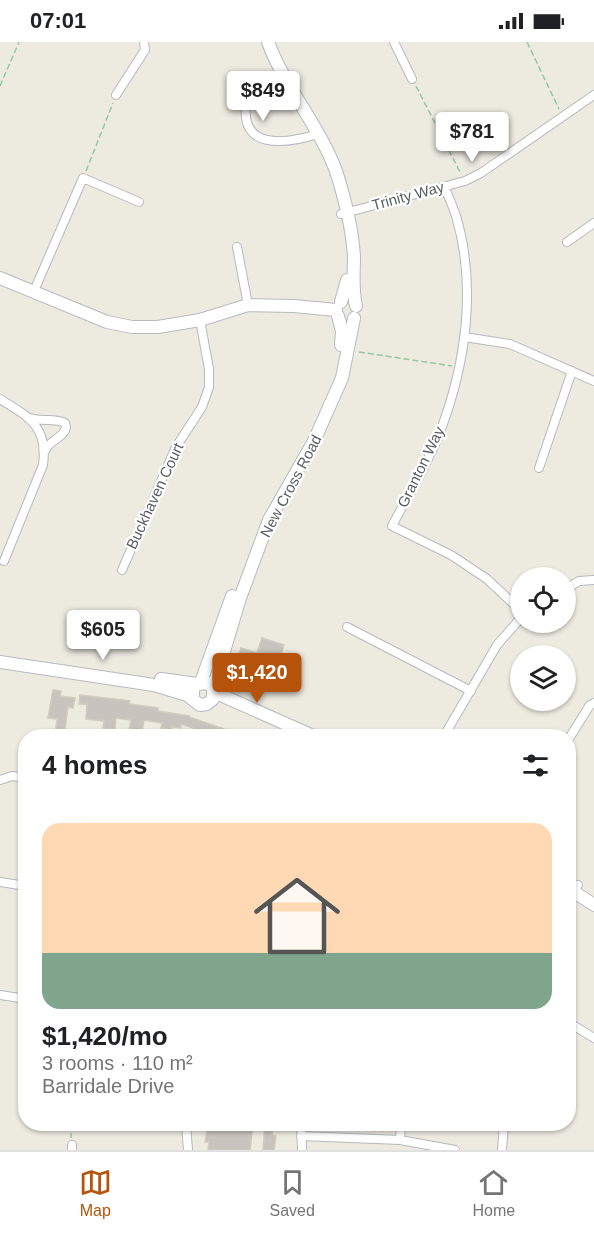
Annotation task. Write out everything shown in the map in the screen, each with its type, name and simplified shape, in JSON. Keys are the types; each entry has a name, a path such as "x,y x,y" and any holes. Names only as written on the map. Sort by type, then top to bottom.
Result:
{"street":[{"path":"116,95 145,50 144,42"},
{"name":"New Cross Road","path":"212,694 240,598 269,520 329,411 342,378 355,312 354,255 335,169 260,42"},
{"name":"New Cross Road","path":"267,42 279,76"},
{"path":"394,42 412,79"},
{"path":"279,76 247,100 246,123 252,131 265,140 296,141 315,135"},
{"name":"Trinity Way","path":"345,213 465,181 481,173 594,95"},
{"path":"34,291 83,177 139,202"},
{"name":"Granton Way","path":"444,186 456,214 465,260 468,285 464,338 458,378 440,433 393,526 451,555 487,579 510,601"},
{"name":"New Cross Road","path":"199,683 262,517 308,437 335,376 341,350 342,331 338,309 345,295 348,266 345,213"},
{"path":"567,242 594,223"},
{"path":"237,247 248,305"},
{"path":"0,278 107,322 132,327 158,327 200,320 248,305 338,309 348,300 355,312 345,321 338,309"},
{"name":"Buckhaven Court","path":"122,570 176,447 202,407 209,387 209,369 200,320"},
{"path":"464,338 510,344 594,381"},
{"path":"538,468 572,371"},
{"path":"0,399 30,418 61,420 65,423 66,431 47,445 43,465 4,561"},
{"path":"30,418 42,437 45,451"},
{"path":"576,583 594,580"},
{"path":"347,627 471,691"},
{"path":"448,729 497,645 510,630"},
{"path":"0,654 208,683 212,694 231,708 278,729"},
{"path":"0,662 135,681 177,691 193,698 201,705 212,694"},
{"path":"193,698 193,688 199,683"},
{"path":"212,694 296,729"},
{"path":"575,729 594,702"},
{"path":"0,780 12,776 18,777"},
{"path":"0,882 18,885"},
{"path":"576,890 594,895"},
{"path":"576,892 594,905"},
{"path":"0,995 18,998"},
{"path":"576,1027 594,1038"},
{"path":"187,1131 188,1150"},
{"path":"302,1131 302,1150"},
{"path":"400,1140 401,1131"},
{"path":"502,1150 503,1131"},
{"path":"302,1136 400,1140 454,1150"}],"path":[{"path":"0,86 19,42"},
{"path":"527,42 562,116"},
{"path":"412,79 465,181"},
{"path":"83,177 116,95"},
{"path":"349,351 459,368"},
{"path":"71,1131 72,1147"}],"building":[{"path":"262,638 284,645 276,670 264,666 257,689 235,682 240,664 236,663 241,648 257,653"},
{"path":"53,690 61,691 60,696 75,698 73,708 68,707 65,729 56,729 57,719 48,718"},
{"path":"80,695 130,701 129,704 189,716 224,729 196,729 181,724 181,728 166,729 161,728 162,723 144,720 142,729 129,729 131,720 116,718 115,729 103,728 104,721 86,719 87,704 79,704"},
{"path":"207,1131 252,1131 250,1150 208,1150 209,1142 205,1142"},
{"path":"264,1131 272,1131 272,1135 276,1136 274,1150 263,1150"}]}
